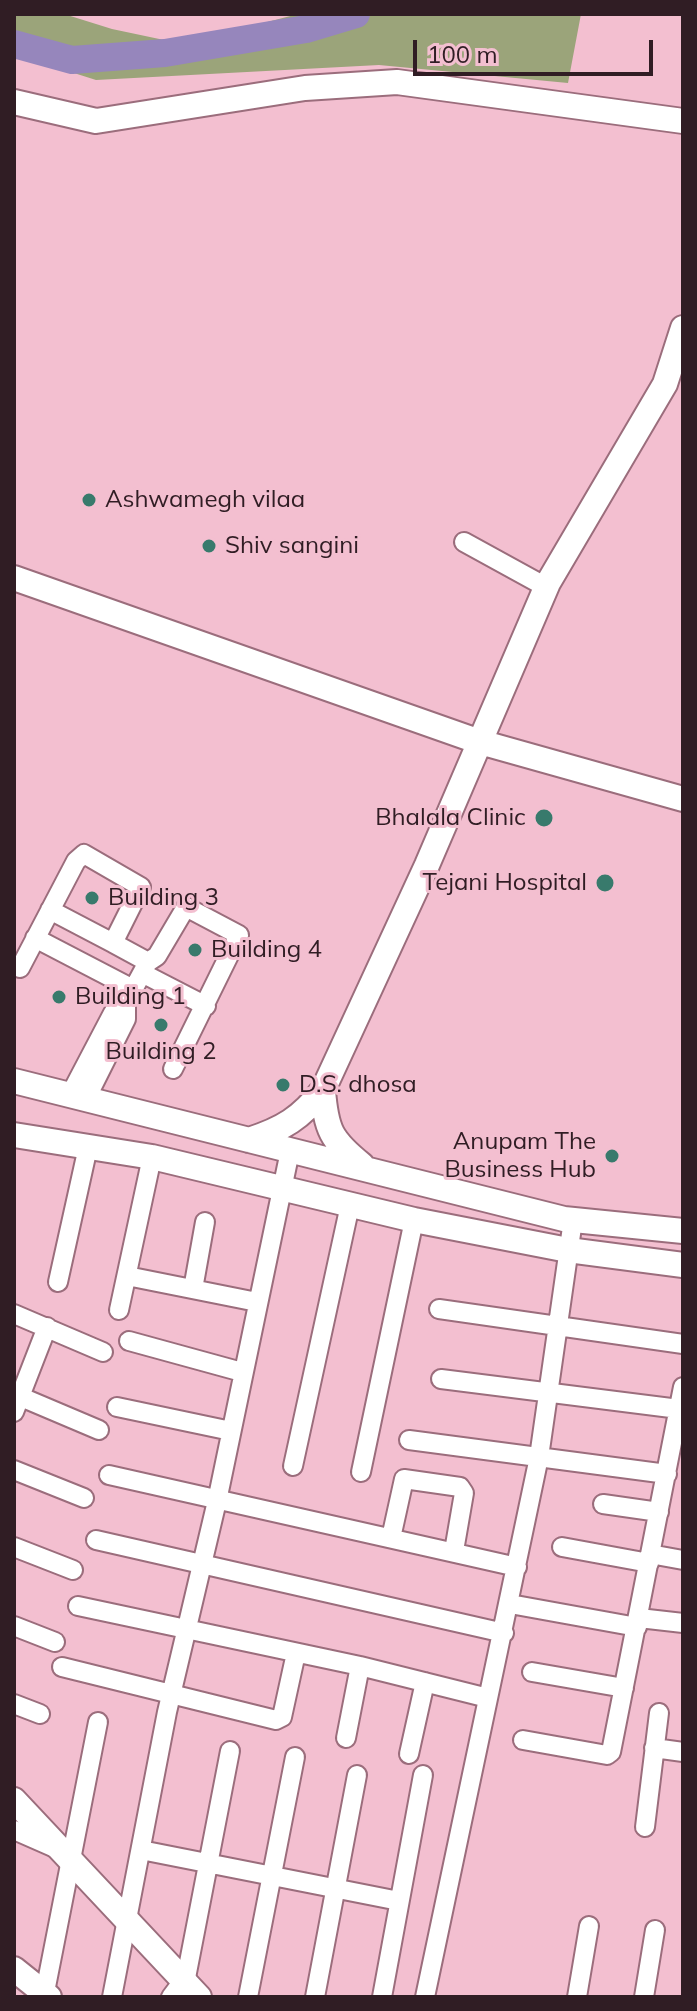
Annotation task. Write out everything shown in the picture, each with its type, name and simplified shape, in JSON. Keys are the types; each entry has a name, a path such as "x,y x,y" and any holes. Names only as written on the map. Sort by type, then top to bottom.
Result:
{"street":[{"path":"14,102 96,121 305,88 397,82 683,121"},
{"path":"249,1140 279,1130 301,1117 323,1090 480,742 546,587 665,384 683,328"},
{"path":"464,542 546,587"},
{"path":"14,578 480,742 683,799"},
{"path":"20,968 76,861 84,854 141,887 113,943"},
{"path":"78,1097 113,1013 157,956 186,907 239,935 173,1069"},
{"path":"50,910 113,943 137,982"},
{"path":"35,938 137,982 206,1006"},
{"path":"14,1081 573,1220 683,1231"},
{"path":"323,1090 326,1121 337,1144 367,1170"},
{"path":"14,1135 152,1157 414,1220 568,1250 683,1265"},
{"path":"58,1282 88,1147"},
{"path":"112,1997 171,1695 199,1566 217,1501 280,1187 290,1151"},
{"path":"119,1310 152,1157"},
{"path":"293,1466 350,1205"},
{"path":"361,1472 414,1220"},
{"path":"425,1997 539,1457 573,1220"},
{"path":"193,1289 205,1222"},
{"path":"127,1276 257,1302"},
{"path":"439,1309 683,1344"},
{"path":"14,1314 103,1352"},
{"path":"47,1327 16,1401 99,1430"},
{"path":"129,1341 242,1372"},
{"path":"441,1379 549,1390 680,1417"},
{"path":"523,1740 609,1754 659,1512 671,1483 683,1387"},
{"path":"117,1407 231,1431"},
{"path":"409,1440 539,1457 671,1483"},
{"path":"14,1470 84,1498"},
{"path":"109,1475 517,1567"},
{"path":"391,1538 404,1479 460,1487 464,1493 454,1551"},
{"path":"603,1504 659,1512"},
{"path":"96,1540 199,1566 504,1633"},
{"path":"14,1547 73,1570"},
{"path":"562,1547 650,1559 683,1560"},
{"path":"510,1604 638,1622 683,1623"},
{"path":"78,1606 360,1666 488,1698"},
{"path":"14,1626 55,1642"},
{"path":"62,1667 279,1719 296,1653"},
{"path":"346,1738 360,1666"},
{"path":"532,1672 624,1688"},
{"path":"409,1754 425,1682"},
{"path":"14,1704 40,1714"},
{"path":"645,1827 659,1713"},
{"path":"46,1996 66,1855 98,1722"},
{"path":"654,1748 683,1752"},
{"path":"185,1989 230,1751"},
{"path":"248,1997 295,1757"},
{"path":"315,1997 357,1775"},
{"path":"382,1997 423,1775"},
{"path":"14,1800 127,1921 185,1989"},
{"path":"14,1830 66,1855"},
{"path":"141,1850 399,1901"},
{"path":"577,1997 589,1926"},
{"path":"644,1997 655,1930"},
{"path":"14,1969 46,1996"}],"green space":[{"path":"14,14 64,14 112,29 183,44 298,14 581,14 568,83 379,65 96,80 14,54"}],"waterway":[{"path":"14,44 72,60 165,53 306,29 356,14"}],"place":[{"name":"Ashwamegh vilaa","path":"89,500"},
{"name":"Shiv sangini","path":"209,546"},
{"name":"Bhalala Clinic","path":"544,818"},
{"name":"Tejani Hospital","path":"605,883"},
{"name":"Building 3","path":"92,898"},
{"name":"Building 4","path":"195,950"},
{"name":"Building 1","path":"59,997"},
{"name":"Building 2","path":"161,1025"},
{"name":"D.S. dhosa","path":"283,1085"},
{"name":"Anupam The Business Hub","path":"612,1156"}]}
